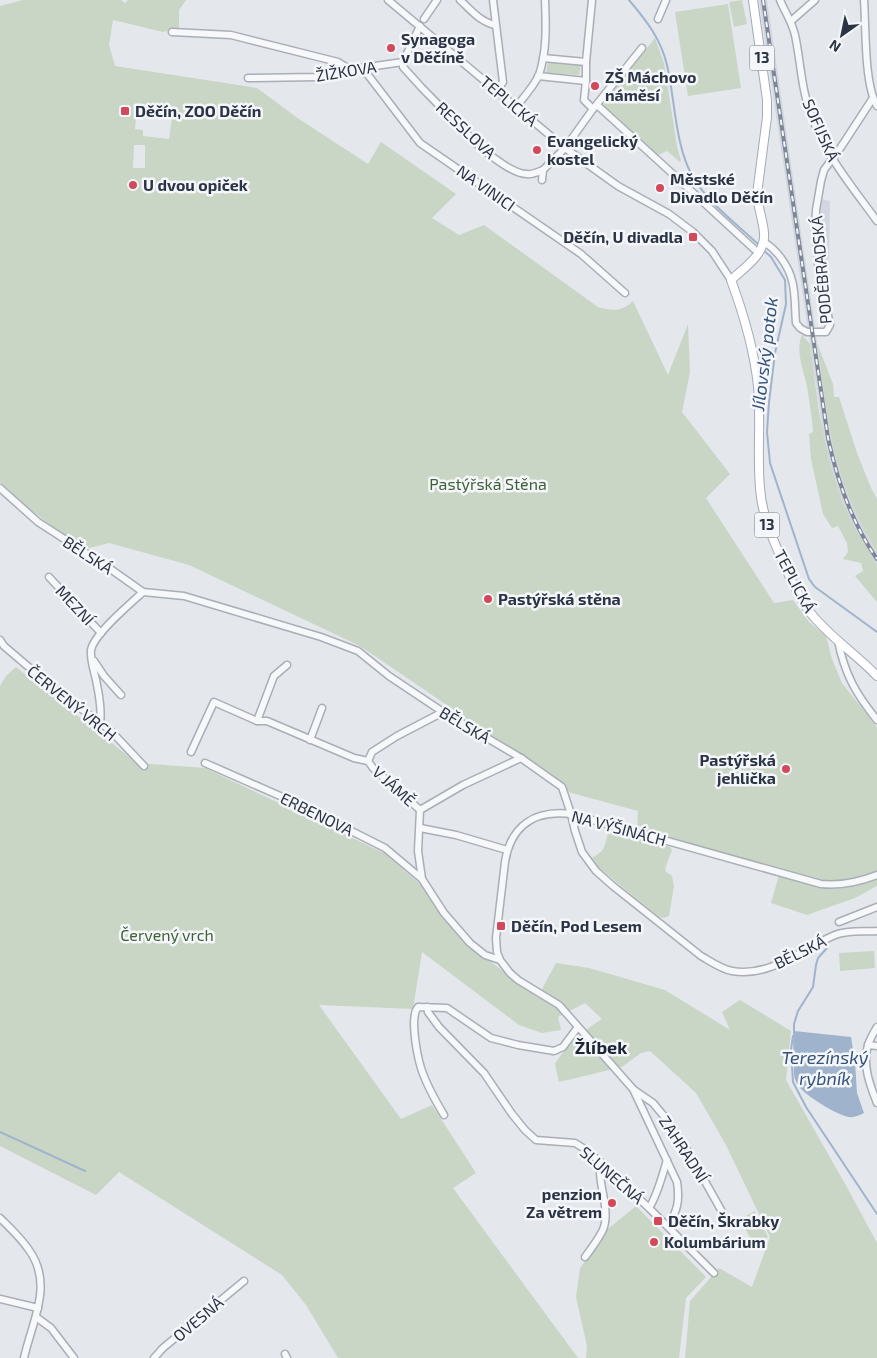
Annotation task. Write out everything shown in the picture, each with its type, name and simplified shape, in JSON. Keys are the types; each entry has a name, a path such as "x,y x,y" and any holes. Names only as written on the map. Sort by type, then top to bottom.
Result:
{"main road":[{"name":"13","path":"753,0 767,100 767,117 757,194 764,232 764,243"},
{"path":"731,280 753,260 756,251 764,243"},
{"name":"TEPLICKÁ","path":"731,280 747,328 756,367 759,404 760,488 764,515 776,548 798,594 808,610 838,641 877,676"}],"street":[{"name":"TEPLICKÁ","path":"388,0 565,148 618,186 669,214 693,232 712,251 731,280"},
{"path":"424,19 437,0"},
{"path":"460,0 481,20 495,25"},
{"path":"492,0 503,82 497,91"},
{"path":"516,107 538,76 543,58 547,30 545,0"},
{"path":"592,0 584,100 595,107 663,165 756,251"},
{"path":"658,19 666,0"},
{"name":"SOFIJSKÁ","path":"780,0 791,20 802,86 818,132 832,160 877,221"},
{"path":"791,20 815,0"},
{"path":"864,0 868,68 873,98 877,106"},
{"path":"404,62 420,26"},
{"path":"172,32 231,35 338,62 351,70"},
{"path":"542,180 543,170 565,148 642,48"},
{"path":"543,58 586,62"},
{"name":"ŽIŽKOVA","path":"248,78 316,77 404,62"},
{"name":"RESSLOVA","path":"404,62 403,67 482,149 515,171 528,175 543,170"},
{"name":"NA VINICI","path":"361,68 420,143 581,254 625,293"},
{"path":"538,76 586,81"},
{"name":"PODĚBRADSKÁ","path":"764,243 772,247 791,273 794,284 796,323 807,332 826,332 830,326 819,273 816,219 824,170 873,98"},
{"name":"BĚLSKÁ","path":"0,488 38,522 110,568 143,592 184,596 322,636 358,651 389,676 443,712 521,758 562,787 582,852 596,871 701,956 715,964 730,971 748,972 766,969 837,934 877,931"},
{"name":"MEZNÍ","path":"49,577 101,633"},
{"path":"100,723 101,716 91,655 92,647 96,638 143,592"},
{"name":"ČERVENÝ VRCH","path":"0,640 4,646 52,687 110,730 144,766"},
{"path":"838,641 850,682 877,720"},
{"path":"92,658 104,676 121,694"},
{"path":"257,721 274,676 287,665"},
{"name":"V JÁMĚ","path":"191,752 214,702 257,721 267,721 354,758 368,761 373,768 420,810 420,828 456,835 507,850"},
{"path":"310,740 322,708"},
{"path":"368,761 372,752 397,736 443,712"},
{"path":"420,810 463,785 521,758"},
{"name":"ERBENOVA","path":"204,763 296,803 385,848 422,879"},
{"name":"NA VÝŠINÁCH","path":"500,960 497,952 496,938 509,844 515,834 530,821 551,813 571,814 822,884 853,883 877,875"},
{"path":"420,828 418,851 422,879 444,913 470,943 485,955 500,960 518,980 559,1005 633,1089 677,1182 678,1206 669,1227"},
{"path":"838,922 877,907"},
{"path":"444,1114 436,1102 421,1069 416,1042 414,1012 418,1007 447,1008 491,1038 518,1045 554,1050 563,1047 580,1029"},
{"name":"SLUNEČNÁ","path":"427,1007 428,1012 439,1027 484,1072 525,1130 536,1140 575,1143 588,1151 669,1227 714,1273"},
{"path":"877,1027 868,1045 866,1061 867,1076 877,1103"},
{"path":"868,1045 877,1046"},
{"name":"ZAHRADNÍ","path":"633,1089 653,1103 668,1121 689,1153 725,1217"},
{"path":"649,1208 656,1195 667,1160"},
{"path":"585,1257 604,1228 604,1207 598,1169 600,1161"},
{"path":"0,1218 28,1248 38,1266 41,1286 38,1308 24,1358"},
{"name":"OVESNÁ","path":"154,1358 163,1348 244,1281"},
{"path":"0,1299 38,1308"},
{"path":"36,1317 51,1328 74,1358"}],"shaded area":[{"path":"759,0 767,0 831,437 869,539 877,552 877,565 862,542 842,501 824,438"},
{"path":"821,199 830,201 829,259 822,260 820,216"}],"green space":[{"name":"Pastýřská Stěna","path":"23,0 121,0 125,3 128,0 186,0 179,10 179,28 163,32 113,20 109,45 115,66 257,88 299,119 368,164 381,142 456,194 432,218 459,235 484,225 598,307 617,310 629,305 633,301 668,375 688,324 690,372 682,412 730,474 706,498 774,603 793,600 809,622 826,636 832,659 842,683 877,727 877,886 855,898 807,915 771,903 781,868 637,830 638,811 568,792 566,786 360,646 189,565 109,543 89,548 60,532 27,507 0,482 0,6","holes":["146,114 172,118 169,139 143,136 143,130 135,129 136,118 145,119","134,145 145,145 145,168 133,168"]},
{"path":"742,0 747,24 734,27 729,2"},
{"path":"728,4 741,88 688,96 675,12"},
{"path":"655,38 664,63 680,162 667,151 658,155 604,107 604,102"},
{"path":"548,61 581,65 579,75 546,73"},
{"path":"802,335 810,344 819,412 829,460 842,501 855,528 877,565 877,602 855,576 863,571 861,563 843,559 848,552 847,543 838,526 832,528 823,514 811,459 809,434 813,432 811,412 799,349"},
{"path":"817,343 833,384 834,397 839,397 857,453 877,499 877,552 853,506 840,470 830,429"},
{"name":"Červený vrch","path":"16,667 137,763 205,768 384,853 421,885 457,932 477,951 538,998 556,963 589,968 665,990 730,1030 722,1012 740,1000 791,1031 786,1080 877,1243 877,1358 685,1358 690,1301 719,1268 752,1287 770,1237 726,1145 696,1093 650,1051 641,1053 622,1067 559,1082 555,1064 576,1038 602,1019 585,1003 558,1017 561,1030 542,1033 519,1025 422,952 413,1009 319,1005 401,1119 432,1105 476,1173 453,1188 578,1358 338,1358 306,1305 282,1275 119,1172 96,1195 0,1146 0,686 6,676"},
{"path":"611,829 670,847 672,850 665,871 672,876 674,886 669,916 663,918 658,916 598,867 592,858 602,850"},
{"path":"874,951 875,968 840,971 839,953"},
{"path":"636,1206 706,1277 686,1298 679,1358 586,1358 587,1346 576,1297 580,1268 608,1229"},
{"path":"755,1211 768,1237 754,1245 740,1219"}],"water":[{"name":"Terezínský rybník","path":"794,1031 851,1037 857,1093 864,1113 853,1117 844,1116 805,1093 796,1082 794,1075"}],"waterway":[{"name":"Jílovský potok","path":"629,0 652,30 661,47 670,78 682,152 693,177 707,196 759,245"},
{"name":"Jílovský potok","path":"762,249 771,257 785,280 786,304 775,353 769,402 767,432 770,463 809,579 815,587 877,632"},
{"path":"794,1032 798,1011 813,987 818,958 827,948"},
{"path":"793,1036 791,1050 793,1082 806,1107 877,1214"},
{"path":"0,1132 85,1171"}],"railway":[{"path":"763,0 828,438 846,501 860,531 877,559"}],"place":[{"name":"Synagoga v Děčíně","path":"391,48"},
{"name":"ZŠ Máchovo náměsí","path":"595,86"},
{"name":"Děčín, ZOO Děčín","path":"125,111"},
{"name":"Evangelický kostel","path":"537,150"},
{"name":"U dvou opiček","path":"133,185"},
{"name":"Městské Divadlo Děčín","path":"660,188"},
{"name":"Děčín, U divadla","path":"693,237"},
{"name":"Pastýřská stěna","path":"488,599"},
{"name":"Pastýřská jehlička","path":"786,769"},
{"name":"Děčín, Pod Lesem","path":"501,926"},
{"name":"penzion Za větrem","path":"612,1203"},
{"name":"Děčín, Škrabky","path":"658,1221"},
{"name":"Kolumbárium","path":"654,1242"}],"district":[{"name":"Žlíbek","path":"601,1048"}]}
